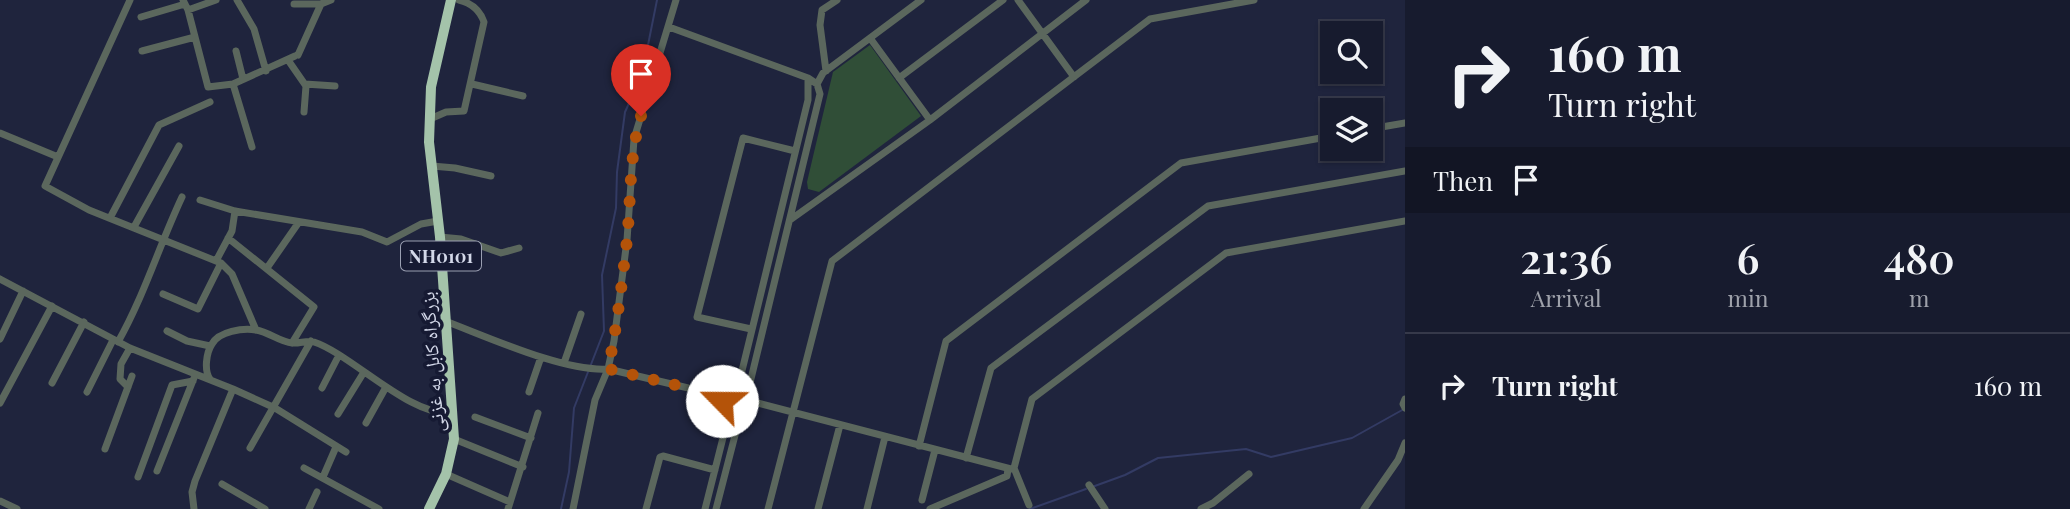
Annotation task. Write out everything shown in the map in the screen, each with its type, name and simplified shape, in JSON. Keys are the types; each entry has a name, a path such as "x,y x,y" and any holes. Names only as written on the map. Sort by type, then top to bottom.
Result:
{"highway":[{"name":"بزرگراه کابل به غزنی","path":"429,509 446,474 454,439 430,119 431,87 451,0"}],"street":[{"path":"130,0 46,186 89,210 219,262 232,274 256,330"},
{"path":"141,17 216,0"},
{"path":"237,0 254,29 267,71"},
{"path":"295,5 321,4 331,0"},
{"path":"430,119 446,113 464,111 472,84 484,22 477,10 467,2 459,0"},
{"path":"573,509 595,400 608,369 614,341 627,240 634,139 676,0"},
{"path":"826,71 820,25 822,10 837,0"},
{"path":"817,83 826,71 921,0"},
{"path":"898,78 1003,0"},
{"path":"1018,0 1074,77"},
{"path":"789,221 930,120 1086,0"},
{"path":"768,509 832,261 1150,19 1254,0"},
{"path":"185,5 208,87 233,84 294,57 321,4"},
{"path":"669,27 808,78 817,83 820,94 749,387 754,402 749,412 740,416 730,414 723,406 722,396 728,386 739,383 749,387"},
{"path":"142,51 195,37"},
{"path":"870,38 930,120"},
{"path":"236,51 243,79"},
{"path":"294,57 305,84 304,112"},
{"path":"739,383 808,100 808,78"},
{"path":"233,84 252,147"},
{"path":"305,84 335,86"},
{"path":"472,84 523,96"},
{"path":"110,218 159,125 210,102"},
{"path":"1383,126 1405,122"},
{"path":"0,133 58,157"},
{"path":"751,329 697,317 743,138 795,151"},
{"path":"919,446 946,341 1181,163 1320,138"},
{"path":"134,227 179,146"},
{"path":"432,166 491,176"},
{"path":"966,458 990,368 1208,206 1405,171"},
{"path":"87,392 115,341 134,314 149,280 162,239 182,197"},
{"path":"200,200 235,211 362,232 387,242 421,224 438,221"},
{"path":"163,295 198,309 232,231 235,211"},
{"path":"930,509 1007,476 1032,399 1226,253 1405,221"},
{"path":"267,268 299,222"},
{"path":"440,237 461,239 501,253 519,248"},
{"path":"228,238 314,307 292,343"},
{"path":"0,279 115,341 194,378 211,380 275,408 345,452"},
{"path":"0,339 23,291"},
{"path":"0,403 52,306"},
{"path":"567,363 581,314"},
{"path":"446,321 541,357 596,370 608,369 722,396"},
{"path":"52,383 85,323"},
{"path":"211,380 206,373 210,346 215,339 225,333 256,330 292,343 311,341 339,355 417,404 442,413 452,412"},
{"path":"167,331 187,341 210,346"},
{"path":"250,448 311,341"},
{"path":"128,387 120,379 119,371 130,348"},
{"path":"322,388 339,355"},
{"path":"529,392 541,357"},
{"path":"338,414 364,372"},
{"path":"105,449 132,376"},
{"path":"157,471 194,378"},
{"path":"138,477 172,385 194,378"},
{"path":"366,423 386,387"},
{"path":"194,509 192,492 195,481 233,389"},
{"path":"754,402 1011,469 1029,505"},
{"path":"446,474 509,506 538,413"},
{"path":"705,509 730,414"},
{"path":"716,509 740,416"},
{"path":"475,417 531,438"},
{"path":"818,509 840,425"},
{"path":"867,509 885,437"},
{"path":"454,439 523,467"},
{"path":"1364,509 1398,460 1405,443"},
{"path":"323,477 336,447"},
{"path":"922,500 935,450"},
{"path":"646,509 660,457 715,470"},
{"path":"304,468 374,508"},
{"path":"1201,509 1213,503 1249,474"},
{"path":"222,484 265,509"},
{"path":"1089,485 1105,509"},
{"path":"309,509 317,492"},
{"path":"952,500 956,509"},
{"path":"0,501 17,509"}],"green space":[{"path":"870,45 921,116 819,192 808,189 807,182 833,72"}],"waterway":[{"path":"590,367 604,331 602,275 616,208 617,172 625,112 642,75 657,0"},
{"path":"561,509 569,472 574,408 588,372"},
{"path":"1092,487 1125,475 1158,458 1246,449 1271,457 1352,438 1404,409"},
{"path":"1030,509 1086,489"}],"route":[{"path":"641,116 634,139 627,240 608,369 722,396 722,401"}]}
